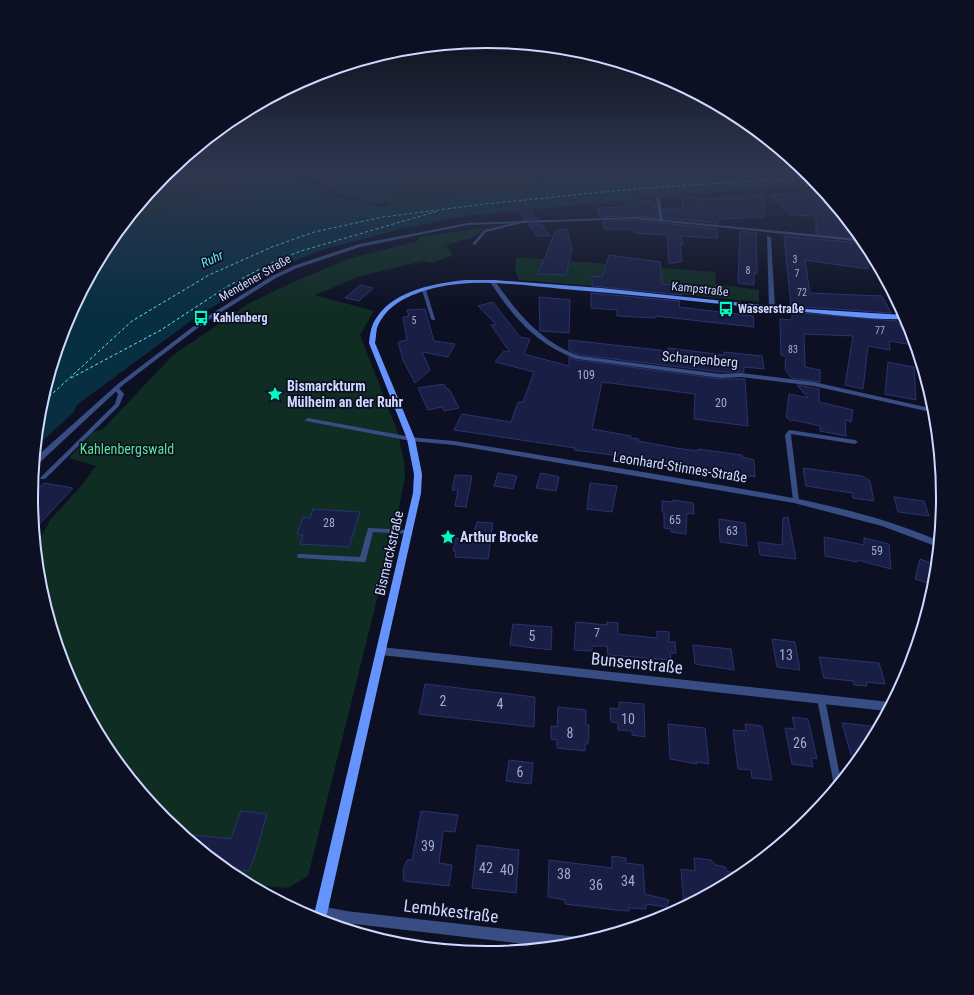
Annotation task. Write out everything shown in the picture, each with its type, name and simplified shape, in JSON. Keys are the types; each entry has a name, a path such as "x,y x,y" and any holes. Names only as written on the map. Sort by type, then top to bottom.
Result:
{"main road":[{"name":"Bismarckstraße","path":"320,914 380,651 409,532 418,474 411,439 372,343 372,331 376,320 386,309 399,300 424,290 460,282 493,282"},
{"name":"Kampstraße","path":"493,282 666,296 817,313 898,317"}],"street":[{"name":"Mendener Straße","path":"40,457 116,388 152,359 205,320 274,277 295,267 359,246 449,227 488,222 620,218"},
{"name":"Mendener Straße","path":"641,218 854,240"},
{"path":"769,237 772,308"},
{"name":"Scharpenberg","path":"493,282 527,326 547,343 566,354 578,358 721,376 741,375 814,384 927,409"},
{"name":"Leonhard-Stinnes-Straße","path":"411,439 454,443 796,500 844,510 914,532 933,542"},
{"name":"Bunsenstraße","path":"380,651 884,706"},
{"name":"Lembkestraße","path":"326,916 346,917 555,941"}],"lane":[{"path":"474,244 485,231 525,221"},
{"path":"424,290 433,319"},
{"path":"43,478 117,405 120,394 116,388"},
{"path":"308,420 411,439"},
{"path":"796,500 788,435 790,432 855,442"},
{"path":"300,556 363,560 370,530 409,532"},
{"path":"821,699 837,779"}],"green space":[{"path":"135,218 344,218 75,320 98,273"},
{"name":"Kahlenbergswald","path":"502,225 484,229 474,237 446,245 453,255 432,263 423,261 361,276 315,295 374,311 360,335 398,433 404,462 405,477 394,531 308,876 288,888 262,886 214,854 191,835 149,794 114,747 98,722 72,669 53,614 40,538 51,519 82,485 96,466 69,458 93,432 103,429 173,355 248,304 293,282 348,259 418,241 419,237"},
{"path":"516,257 715,272 716,284 759,290 759,302 519,280 515,270"}],"water":[{"name":"Ruhr","path":"144,218 453,218 401,229 321,250 269,272 195,318 82,401 76,406 75,411 42,442 53,381 72,326 98,273 132,223"}],"building":[{"path":"669,218 731,218 718,219 718,223"},
{"path":"816,218 839,218 852,237 816,233"},
{"path":"636,220 718,229 717,238 681,236 683,245 680,245 682,261 669,263 667,235 634,233 633,229 605,229 602,222"},
{"path":"528,224 541,224 550,236 537,236"},
{"path":"567,229 572,250 566,275 538,274 556,230"},
{"path":"740,231 756,233 757,274 754,273 754,285 738,283"},
{"path":"784,236 856,243 868,260 868,269 805,260 810,293 882,296 891,313 791,306"},
{"path":"609,255 660,262 662,284 683,286 681,295 592,286 592,276 602,277"},
{"path":"360,285 373,288 359,301 345,298"},
{"path":"591,293 680,301 679,307 753,316 754,327 655,316 655,318 617,316 617,310 591,308"},
{"path":"539,297 570,300 569,333 540,331"},
{"path":"493,302 520,337 530,339 524,354 569,366 569,357 577,360 721,379 745,379 748,426 694,419 695,394 602,382 592,429 631,436 630,438 639,439 638,441 676,448 698,451 698,449 742,455 742,457 754,460 755,477 689,467 689,465 574,450 575,448 454,430 462,414 511,422 518,402 523,402 534,372 495,362 504,351 510,352 491,325 496,324 478,306"},
{"path":"425,309 434,341 455,344 448,357 422,352 430,370 415,383 403,360 398,342 407,340 403,317 409,316 407,310"},
{"path":"792,312 897,321 904,332 909,344 889,341 890,350 868,346 863,389 845,385 853,336 804,334 805,367 820,370 820,382 791,378 785,369 786,356 781,355 780,319 792,320"},
{"path":"569,340 668,351 668,348 724,355 724,352 762,356 764,369 744,367 744,372 721,372 580,355 569,350"},
{"path":"888,362 914,367 916,400 885,394"},
{"path":"444,384 447,389 449,389 459,408 444,411 442,407 428,410 418,388"},
{"path":"797,385 819,389 819,402 853,410 851,422 845,420 846,436 820,431 820,426 794,420 791,421 786,417 789,394 808,398"},
{"path":"803,468 862,476 870,481 874,501 853,498 852,493 806,486"},
{"path":"498,473 517,476 513,489 494,486"},
{"path":"541,473 559,477 556,491 536,488"},
{"path":"455,475 472,476 466,507 455,506 458,490 452,490"},
{"path":"44,483 73,488 39,525 38,498 38,489"},
{"path":"590,483 617,486 612,512 587,509"},
{"path":"894,497 924,501 929,516 898,512"},
{"path":"673,500 693,503 694,514 687,513 686,534 671,532 671,529 664,528 662,501 673,502"},
{"path":"313,509 360,512 349,547 300,544 303,535 297,534 303,517 310,518"},
{"path":"788,517 796,559 760,555 758,542 782,545 783,518"},
{"path":"719,519 745,523 747,546 720,542"},
{"path":"477,522 493,523 488,559 455,557 456,551 453,551 456,538 471,541"},
{"path":"824,537 864,545 864,538 889,544 891,569 857,560 857,562 825,556"},
{"path":"920,559 931,563 927,583 915,579"},
{"path":"576,622 607,625 607,622 618,623 618,634 657,638 657,631 669,632 669,642 675,642 676,653 670,653 671,660 608,655 607,646 592,646 592,651 574,650"},
{"path":"513,624 552,627 551,650 510,645"},
{"path":"772,639 795,642 800,670 777,667"},
{"path":"693,645 731,649 734,670 695,664"},
{"path":"819,657 879,663 885,684 866,682 867,686 854,685 853,681 824,678"},
{"path":"425,684 535,697 534,727 419,714"},
{"path":"619,702 644,704 645,737 632,735 632,731 618,730 618,723 611,722 610,708 619,709"},
{"path":"558,707 586,710 586,725 589,725 588,744 585,744 585,751 557,748 557,740 551,739 551,726 557,727"},
{"path":"792,717 808,719 817,759 811,758 813,767 792,764 785,728 795,729"},
{"path":"842,723 873,726 854,756 851,755"},
{"path":"668,724 705,728 709,764 696,762 697,764 670,759"},
{"path":"745,724 762,726 772,780 752,778 751,770 738,769 733,730 746,731"},
{"path":"509,760 533,763 531,784 506,781"},
{"path":"241,811 267,814 249,871 237,870 191,835 231,839"},
{"path":"421,811 458,815 455,832 443,831 439,863 452,865 449,886 404,881 403,870 407,860 412,860"},
{"path":"477,845 519,850 516,893 472,888"},
{"path":"612,856 626,858 626,863 643,865 645,894 669,900 667,907 646,904 646,909 629,908 629,911 616,910 565,904 565,900 548,897 549,860 612,868"},
{"path":"694,858 711,860 716,865 725,867 728,872 732,872 732,873 684,901 681,869 695,871"}],"ferry route":[{"path":"50,396 132,321 209,275 272,247 314,232 376,218"},
{"path":"71,378 161,330 228,286 275,261 301,251 413,218"}],"place":[{"name":"Wasserstraße","path":"726,309"},
{"name":"Kahlenberg","path":"201,318"},
{"name":"Bismarckturm Mülheim an der Ruhr","path":"275,394"},
{"name":"Arthur Brocke","path":"448,537"}]}
